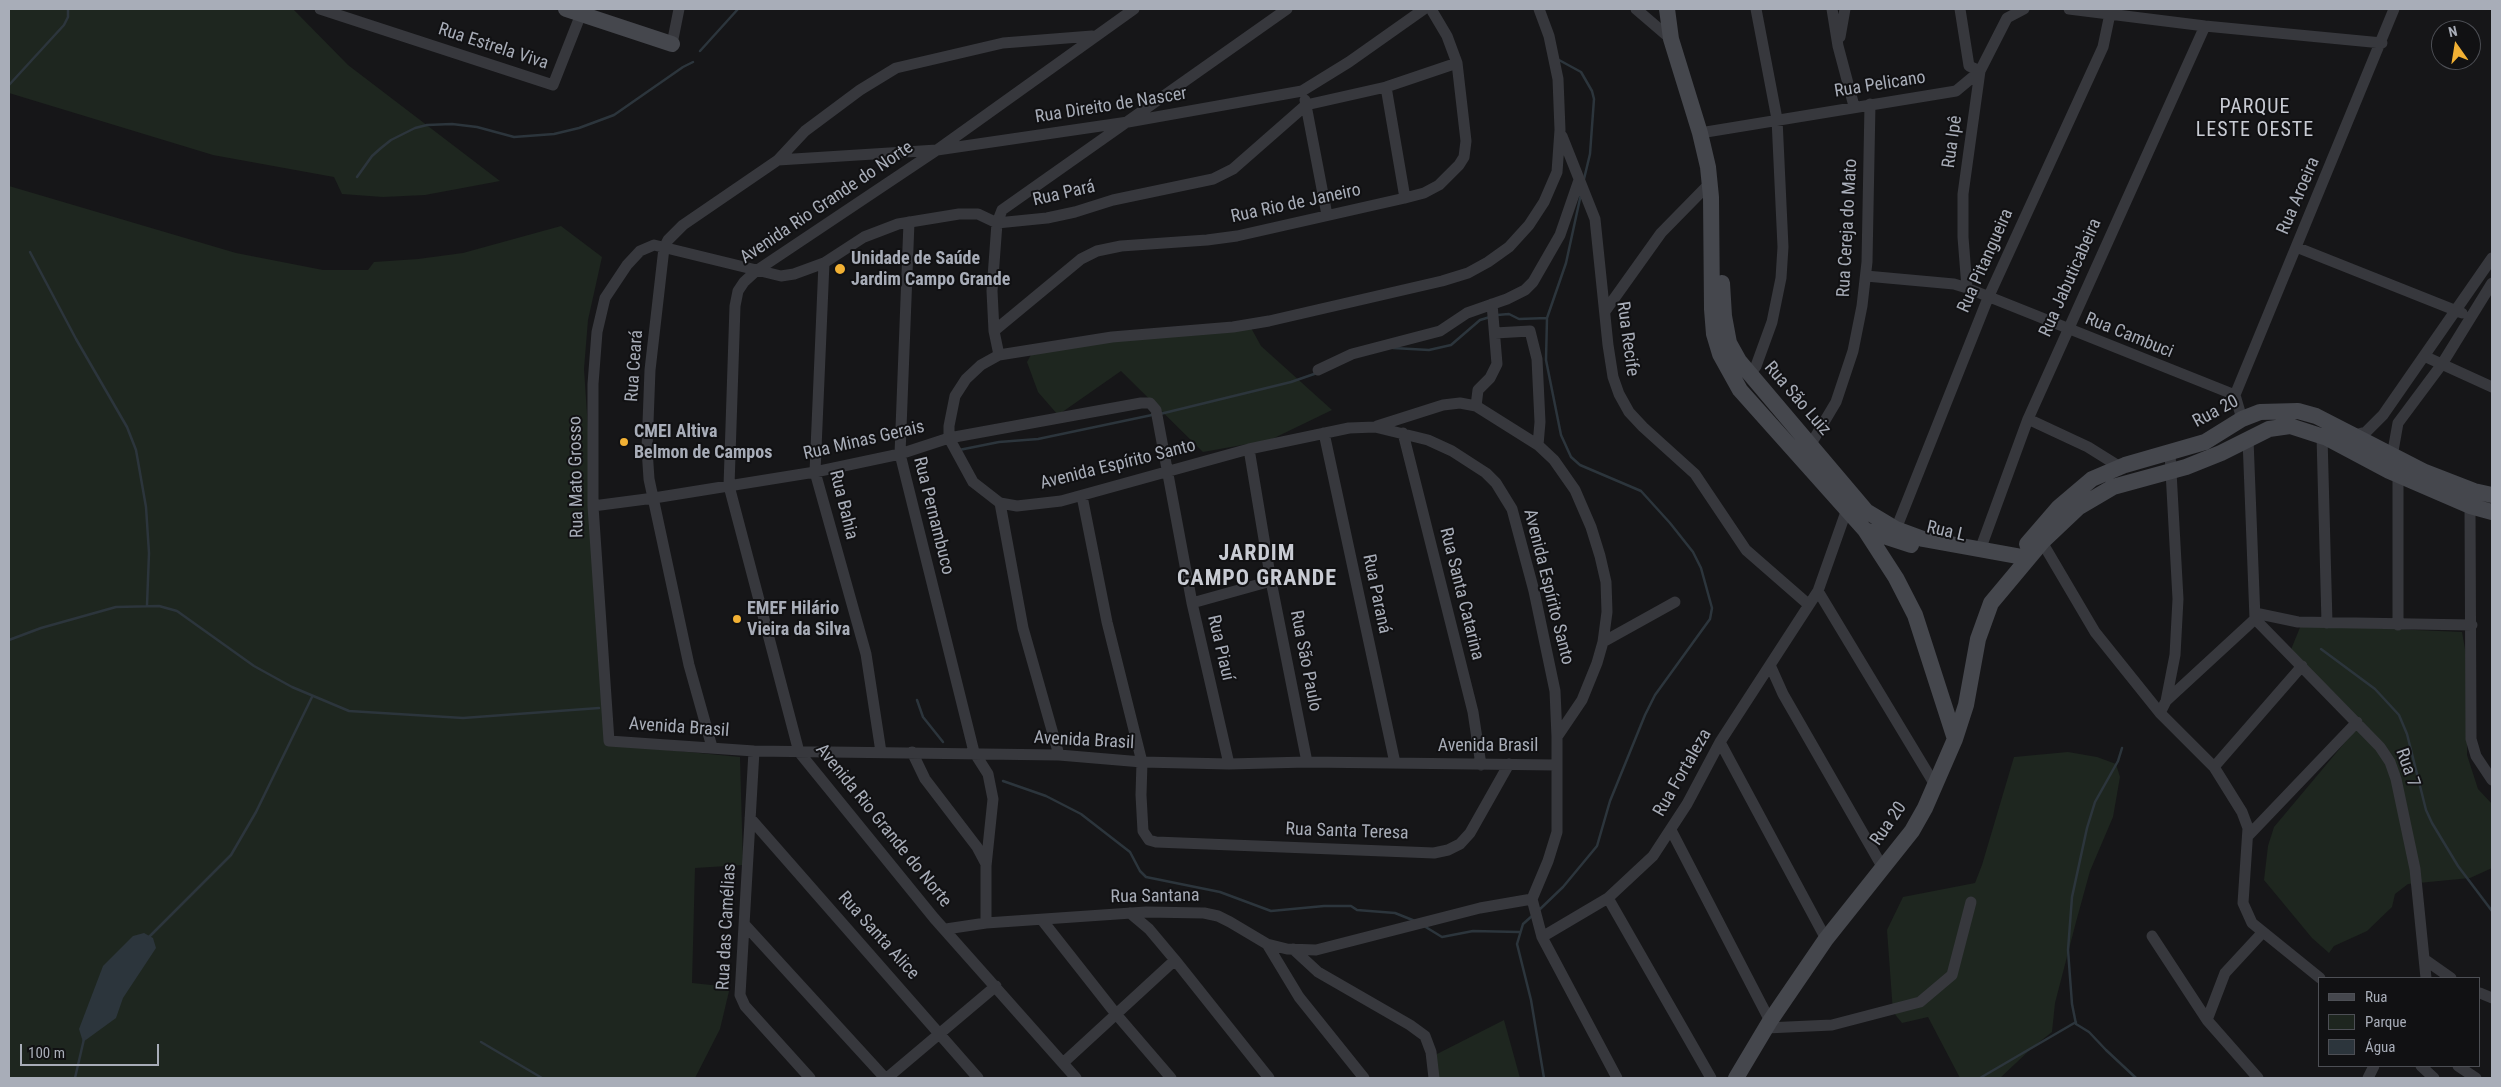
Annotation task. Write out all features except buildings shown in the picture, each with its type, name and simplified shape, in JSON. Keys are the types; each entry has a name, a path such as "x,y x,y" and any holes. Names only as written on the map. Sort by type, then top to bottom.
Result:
{"street":[{"name":"Rua Estrela Viva","path":"320,9 553,85 574,11"},
{"path":"574,11 672,44 680,9"},
{"name":"Avenida Rio Grande do Norte","path":"1076,1078 946,929 799,752 729,486 735,306 738,291 744,282 756,271 937,150 1134,9"},
{"path":"999,355 994,331 992,290 997,223 1002,210 1286,9"},
{"name":"Rua Direito de Nascer","path":"778,160 937,150 1128,122 1302,91 1348,62 1424,9"},
{"name":"Rua Rio de Janeiro","path":"994,331 1081,260 1097,251 1121,246 1237,236 1406,198 1439,185 1454,171 1464,157 1466,141 1457,64 1447,36 1431,9"},
{"path":"1059,755 1023,628 1000,503 973,482 949,438 950,413 955,396 972,373 999,355 1112,337 1232,327 1269,321 1442,282 1468,273 1509,247 1529,225 1544,202 1557,172 1560,130 1554,57 1539,9"},
{"path":"1636,9 1671,39"},
{"name":"Rua São Luiz","path":"1667,9 1671,39 1717,166 1721,196 1724,316 1729,343 1749,376 1857,501 1879,520 1896,530 1923,538 2023,560"},
{"path":"1749,376 1765,343 1781,278 1783,216 1777,119 1756,9"},
{"path":"1832,9 1838,46 1854,106"},
{"path":"1838,46 1845,9"},
{"path":"1960,9 1968,66 1980,71"},
{"name":"Rua Pelicano","path":"1705,132 1854,106 1956,91 1980,71 2007,18 2024,9"},
{"path":"2069,9 2111,12 2206,26 2382,43"},
{"name":"Rua Aroeira","path":"2234,395 2382,43 2394,9"},
{"name":"Rua Pitangueira","path":"1896,530 1988,298 2102,47 2111,12"},
{"name":"Rua Jabuticabeira","path":"1980,550 2028,420 2067,330 2206,26"},
{"path":"664,248 672,234 683,225 778,160 805,131 860,90 896,68 1004,43 1094,36"},
{"name":"Rua Pará","path":"664,248 781,276 794,274 824,263 864,237 909,222 959,214 978,214 997,223 1047,218 1139,194 1213,178 1233,169 1306,105 1386,87 1457,64"},
{"name":"Rua Ipê","path":"1967,288 1962,237 1963,194 1980,71"},
{"path":"1386,87 1406,198"},
{"path":"1302,91 1327,215"},
{"name":"Rua Cereja do Mato","path":"1801,459 1836,402 1857,334 1866,276 1870,104"},
{"name":"Rua Recife","path":"1560,130 1595,219 1613,377 1619,394 1629,412 1663,448 1695,474 1746,550 1809,605"},
{"name":"Rua São Luiz","path":"1705,132 1710,183 1712,309 1714,334 1720,354 1740,390 1865,530 1896,578 1915,615 1955,739"},
{"path":"1318,370 1352,354 1440,331 1466,313 1525,290 1533,282 1560,235 1579,180"},
{"path":"1606,310 1661,233 1710,183"},
{"name":"Rua Pernambuco","path":"909,222 900,454 974,752 988,774 993,799 986,866 986,923"},
{"name":"Rua Mato Grosso","path":"609,741 593,506 594,376 597,332 605,298 627,265 640,250 654,245 664,248"},
{"path":"2296,247 2456,310 2469,318"},
{"name":"Rua Ceará","path":"664,248 650,370 649,472 690,665 712,747"},
{"path":"2327,623 2324,437 2355,436 2375,425 2492,258"},
{"name":"Rua Bahia","path":"824,263 815,472 866,654 881,752"},
{"name":"Rua Cambuci","path":"1866,276 1954,284 1967,288 2067,330 2234,395"},
{"path":"2398,625 2393,467 2398,423 2442,364 2492,283"},
{"path":"1476,406 1478,390 1490,378 1497,364 1492,304"},
{"path":"1495,333 1530,331 1537,360 1540,422 1538,445"},
{"path":"2424,356 2492,387"},
{"path":"2234,395 2242,419"},
{"name":"Rua Minas Gerais","path":"593,506 815,472 900,454 949,438 1141,403"},
{"name":"Rua Piauí","path":"1141,403 1150,403 1156,410 1192,603 1229,764"},
{"path":"1375,427 1443,405 1460,403 1476,406 1538,445 1554,460 1575,490 1591,527 1606,582 1607,612 1603,642 1582,700 1558,737"},
{"name":"Rua 20","path":"1736,1078 1768,1025 1826,939 1912,830 1935,785 1955,739 1966,705 1982,622 1991,603 2023,560 2042,527 2077,490 2092,479 2120,467 2205,442 2242,419 2260,412 2298,411 2316,416 2355,436 2393,467 2433,475 2474,491 2492,495"},
{"path":"2028,420 2088,447 2120,467"},
{"name":"Rua 20","path":"2023,560 2079,507 2103,492 2123,484 2200,462 2269,428 2282,426 2299,427 2324,437 2393,467 2470,506 2492,512"},
{"name":"Avenida Espírito Santo","path":"1000,503 1017,506 1041,504 1082,496 1249,449 1349,428 1375,427 1403,433 1428,440 1470,461 1496,483 1512,509 1534,591 1555,691 1558,737 1556,764 1557,832 1548,861 1532,899"},
{"name":"Rua Paraná","path":"1324,433 1395,763"},
{"name":"Rua Santa Catarina","path":"1403,433 1473,712 1481,764"},
{"path":"2166,701 2255,616 2248,439"},
{"name":"Rua São Paulo","path":"1249,449 1271,581 1307,762"},
{"path":"2160,713 2166,701 2175,654 2178,599 2170,453"},
{"path":"1082,496 1107,622 1142,762"},
{"path":"2470,506 2472,748 2492,780"},
{"path":"1846,509 1818,591 1935,785"},
{"name":"Rua L","path":"1865,530 1933,551 2023,560"},
{"path":"2042,542 2095,632 2160,713 2214,767 2247,820 2248,836 2243,903 2252,923 2319,977"},
{"path":"1192,603 1271,581"},
{"name":"Rua Fortaleza","path":"1542,937 1608,898 1653,856 1671,830 1720,742 1818,591"},
{"path":"1603,642 1675,602"},
{"path":"2255,616 2327,623 2472,625"},
{"name":"Rua 7","path":"2255,616 2380,746 2396,779 2415,870 2426,977"},
{"path":"1770,664 1783,694 1883,868"},
{"path":"2214,767 2302,666"},
{"path":"2248,836 2356,722"},
{"name":"Avenida Brasil","path":"609,741 799,752 974,752 1059,755 1142,762 1229,764 1307,762 1556,764"},
{"path":"1720,742 1826,939"},
{"name":"Rua das Camélias","path":"754,750 745,925 739,983 742,1001 810,1078"},
{"path":"912,752 925,779 977,847 986,866"},
{"name":"Rua Santa Teresa","path":"1142,762 1143,831 1144,836 1156,842 1434,853 1448,850 1460,844 1470,833 1509,764"},
{"name":"Rua Santa Alice","path":"750,818 941,1033 978,1078"},
{"path":"1671,830 1768,1025 1832,1025 1920,1002 1952,974 1971,902"},
{"path":"1608,898 1711,1078"},
{"path":"1532,899 1542,937 1616,1078"},
{"name":"Rua Santana","path":"946,929 986,923 1130,913 1191,913 1218,916 1267,944 1293,949 1316,950 1394,928 1480,908 1532,899"},
{"path":"1130,913 1149,930 1175,960 1269,1078"},
{"path":"1042,920 1116,1014 1172,1078"},
{"path":"745,925 886,1078 996,986"},
{"path":"2207,1020 2225,974 2262,933"},
{"path":"2152,936 2207,1020 2258,1078"},
{"path":"1267,944 1299,997 1364,1078"},
{"path":"1293,949 1318,972 1410,1025 1425,1036 1432,1052 1434,1078"},
{"path":"2424,959 2450,977"},
{"path":"1063,1063 1175,960"},
{"path":"2422,1067 2434,1078"},
{"path":"2460,1067 2476,1078"}],"green space":[{"path":"9,9 293,9 348,65 500,181 425,195 383,197 342,194 334,177 213,155 9,93"},
{"path":"9,186 236,253 323,270 368,270 374,262 463,253 561,226 602,257 588,320 584,369 602,638 606,744 740,757 743,865 695,868 692,983 730,987 720,1029 695,1078 9,1078"},
{"path":"1250,326 1261,346 1332,410 1270,440 1203,452 1121,371 1058,415 1038,392 1027,362 1032,353 1093,343"},
{"path":"2301,625 2462,632 2468,666 2467,755 2478,789 2492,804 2492,868 2470,878 2408,884 2395,894 2392,907 2367,931 2334,946 2329,953 2312,938 2264,880 2268,846 2274,827 2357,728 2290,652"},
{"path":"2068,752 2097,757 2116,764 2120,777 2113,817 2090,871 2076,922 2055,1003 2052,1032 2000,1078 1960,1078 1928,1017 1902,1023 1893,1012 1887,930 1903,897 1975,883 2014,757"},
{"path":"1504,1020 1520,1078 1437,1078 1435,1055"}],"water":[{"path":"144,933 153,938 156,948 123,998 116,1018 83,1042 79,1029 103,966 133,936"}],"waterway":[{"path":"9,85 64,25 68,17 68,9"},
{"path":"700,51 738,9"},
{"path":"1559,60 1581,72 1592,91 1594,99 1590,154 1584,179"},
{"path":"357,177 372,156 381,148 391,140 415,128 427,125 452,124 477,127 514,137 554,134 579,128 614,115 693,62"},
{"path":"1538,911 1563,887 1597,846 1610,801 1645,715 1655,695 1710,619 1712,608 1701,568 1693,552 1670,523 1641,491 1580,465 1571,457 1561,435 1546,360 1547,318 1566,263 1581,194"},
{"path":"30,252 76,339 127,427 136,450 146,507 149,553 147,605"},
{"path":"1497,315 1509,314 1519,319 1547,318"},
{"path":"1393,348 1429,350 1451,345 1480,320 1490,317"},
{"path":"1160,414 1291,382 1317,373"},
{"path":"959,450 999,442 1038,439 1152,415"},
{"path":"9,640 41,628 116,607 159,606 177,611 254,666 292,687 349,711 463,718 599,708"},
{"path":"2321,649 2375,689 2399,715 2407,734 2426,810 2432,823 2458,866 2492,911"},
{"path":"148,938 231,855 256,812 312,697"},
{"path":"917,700 923,717 943,742"},
{"path":"2122,748 2118,761 2095,802 2087,828 2072,897 2068,950 2072,1004 2076,1024 2089,1032 2136,1078"},
{"path":"1003,781 1046,796 1081,814 1130,852 1140,871 1146,877 1220,892 1271,911 1324,906 1351,906 1357,910 1395,913 1415,921"},
{"path":"1532,916 1523,924 1517,944 1531,1000 1544,1078"},
{"path":"1424,926 1442,937 1473,931 1519,932"},
{"path":"1980,1078 2076,1022"},
{"path":"75,1078 84,1039"},
{"path":"481,1042 542,1078"}],"place":[{"name":"Unidade de Saúde Jardim Campo Grande","path":"840,269"},
{"name":"CMEI Altiva Belmon de Campos","path":"624,442"},
{"name":"EMEF Hilário Vieira da Silva","path":"737,619"}],"district":[{"name":"PARQUE LESTE OESTE","path":"2255,120"},
{"name":"JARDIM CAMPO GRANDE","path":"1257,566"}]}
